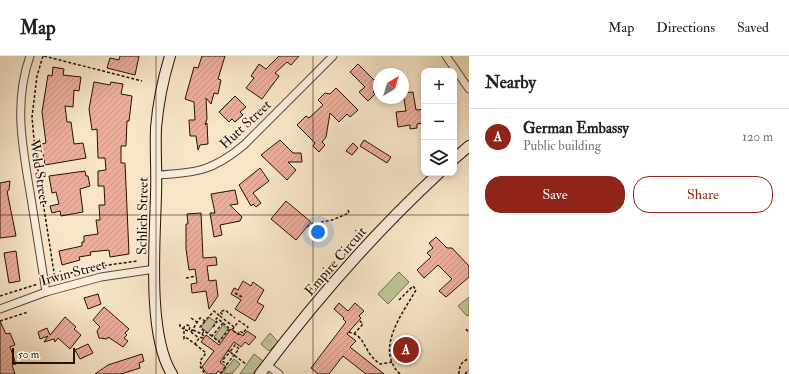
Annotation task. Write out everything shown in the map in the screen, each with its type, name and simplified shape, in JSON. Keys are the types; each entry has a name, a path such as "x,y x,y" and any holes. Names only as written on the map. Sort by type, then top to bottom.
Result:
{"street":[{"name":"Weld Street","path":"30,56 24,77 20,120 22,146 46,292"},
{"name":"Schlich Street","path":"170,56 162,88 156,127 157,175 155,269 159,342 163,357 172,374"},
{"name":"Hutt Street","path":"157,175 196,172 229,158 333,56"},
{"path":"446,56 469,89"},
{"path":"457,156 469,146"},
{"name":"Empire Circuit","path":"260,374 297,326 356,256 436,176"},
{"name":"Irwin Street","path":"0,309 46,292 100,277 155,269"},
{"path":"267,365 278,374"}],"path":[{"path":"55,279 36,158 32,117 37,76 44,56 142,81"},
{"path":"307,227 311,224 332,220 349,213 348,210"},
{"path":"0,296 86,268 138,261"},
{"path":"186,278 196,276"},
{"path":"399,300 400,301 413,286 416,290 392,334 390,354 400,374"},
{"path":"235,293 242,297"},
{"path":"220,316 222,314 220,312 225,310 235,318"},
{"path":"213,327 217,322 215,320 217,318 230,328 233,328 239,321 248,327 244,334 240,331 238,334 233,328 214,311 200,327 204,332 219,342 230,328"},
{"path":"0,321 28,312"},
{"path":"191,318 197,322"},
{"path":"190,332 193,330 200,318 205,321"},
{"path":"354,334 362,324 359,320"},
{"path":"211,337 223,323"},
{"path":"199,338 180,327 180,324 190,327 202,334"},
{"path":"186,326 184,339 187,338 206,353 200,361 201,367 205,374"},
{"path":"187,338 190,332 190,327"},
{"path":"466,329 469,333"},
{"path":"195,344 199,338 204,336 202,334 204,332"},
{"path":"349,332 358,336 368,353 377,362 380,364 393,362"},
{"path":"221,374 225,364 239,349 235,346 229,351 221,362 225,364"},
{"path":"229,351 246,364"},
{"path":"459,374 460,365 469,359"},
{"path":"465,374 469,370"}],"green space":[{"path":"399,272 409,282 388,304 378,294"},
{"path":"469,297 469,315 467,316 458,306"},
{"path":"209,317 216,322 208,333 201,327"},
{"path":"223,325 228,329 219,341 214,337"},
{"path":"270,333 278,342 269,351 261,344"},
{"path":"254,354 263,361 253,374 240,374"},
{"path":"234,359 240,364 232,374 223,373"}],"building":[{"path":"120,56 139,56 135,75 107,68 110,58 119,60"},
{"path":"202,56 225,56 218,79 221,80 218,94 214,93 211,104 206,98 207,119 205,125 207,123 208,144 200,145 198,150 196,136 190,136 189,120 195,120 194,102 185,99 194,67 198,68"},
{"path":"279,56 299,56 291,65 287,62 275,73 279,76 262,99 246,88 254,78 251,76 259,64 266,69"},
{"path":"358,64 373,79 373,96 368,101 359,92 365,87 350,72"},
{"path":"53,67 64,69 63,75 81,77 79,91 74,90 73,107 65,106 67,122 71,122 74,144 83,143 86,158 45,165 41,144 46,143 42,112 48,75 52,76"},
{"path":"94,82 110,85 111,82 123,84 121,94 132,96 129,121 127,121 126,146 121,146 121,163 125,163 129,254 110,257 109,250 90,252 91,255 79,257 80,260 62,265 59,251 82,246 84,236 98,234 96,220 100,220 99,205 105,205 104,186 98,186 98,171 106,170 105,158 98,158 97,129 92,130 89,109"},
{"path":"336,88 358,110 350,117 347,114 339,122 330,113 326,137 322,142 325,145 319,152 313,146 315,143 297,125 306,116 309,118 323,105 318,100 325,93 330,94"},
{"path":"409,92 413,92 416,110 421,109 421,123 417,124 417,128 410,129 410,125 398,127 396,112 406,111 405,104 409,104"},
{"path":"235,96 246,107 240,112 243,115 235,122 232,119 229,122 219,112"},
{"path":"280,140 293,153 301,153 302,162 288,162 296,170 287,180 261,155"},
{"path":"364,140 391,157 387,163 360,146"},
{"path":"353,143 358,148 352,155 346,151"},
{"path":"260,168 269,181 253,193 261,203 256,207 253,204 251,206 239,185"},
{"path":"85,171 86,176 88,176 90,186 80,189 83,212 61,216 60,211 52,213 50,206 59,204 56,192 52,193 49,176"},
{"path":"10,181 9,190 7,191 16,236 0,238 0,183"},
{"path":"235,190 238,204 230,205 242,217 240,221 220,225 222,235 214,237 210,213 215,213 211,194"},
{"path":"286,201 311,222 296,240 271,219"},
{"path":"201,213 203,258 216,257 217,265 207,266 209,281 216,280 218,296 209,309 206,291 192,293 191,284 197,283 195,269 189,270 186,249 186,224 188,224 187,214"},
{"path":"436,237 447,248 452,248 469,266 469,277 446,297 439,291 452,279 438,265 424,278 417,270 431,257 427,253 433,248 429,243"},
{"path":"16,251 20,281 9,283 4,253"},
{"path":"243,281 251,286 253,282 264,290 257,302 264,306 255,321 235,309 241,300 231,294 234,288 238,290"},
{"path":"98,294 101,304 88,309 84,298"},
{"path":"339,303 348,311 355,303 364,311 359,316 361,318 347,334 356,341 350,347 384,374 366,374 343,356 329,374 318,374 311,368 346,322 343,319 344,318 334,309"},
{"path":"104,307 129,329 125,333 127,335 124,338 128,341 123,347 108,337 107,339 99,338 97,331 100,327 93,320"},
{"path":"65,317 76,327 74,329 81,335 70,349 58,338 55,342 54,339 44,342 48,336 40,339 38,332 47,328 50,335"},
{"path":"0,321 6,334 10,333 15,345 10,347 16,364 12,365 15,374 0,374"},
{"path":"231,329 239,335 240,334 243,336 247,331 256,337 249,345 245,342 241,347 234,342 220,362 226,367 221,373 218,371 216,374 207,374 202,367 214,351 201,342 206,335 219,345"},
{"path":"88,344 93,353 80,359 75,350"},
{"path":"142,354 144,361 139,363 140,368 121,374 95,374 108,365"}],"place":[{"name":"German Embassy","path":"406,350"}]}
